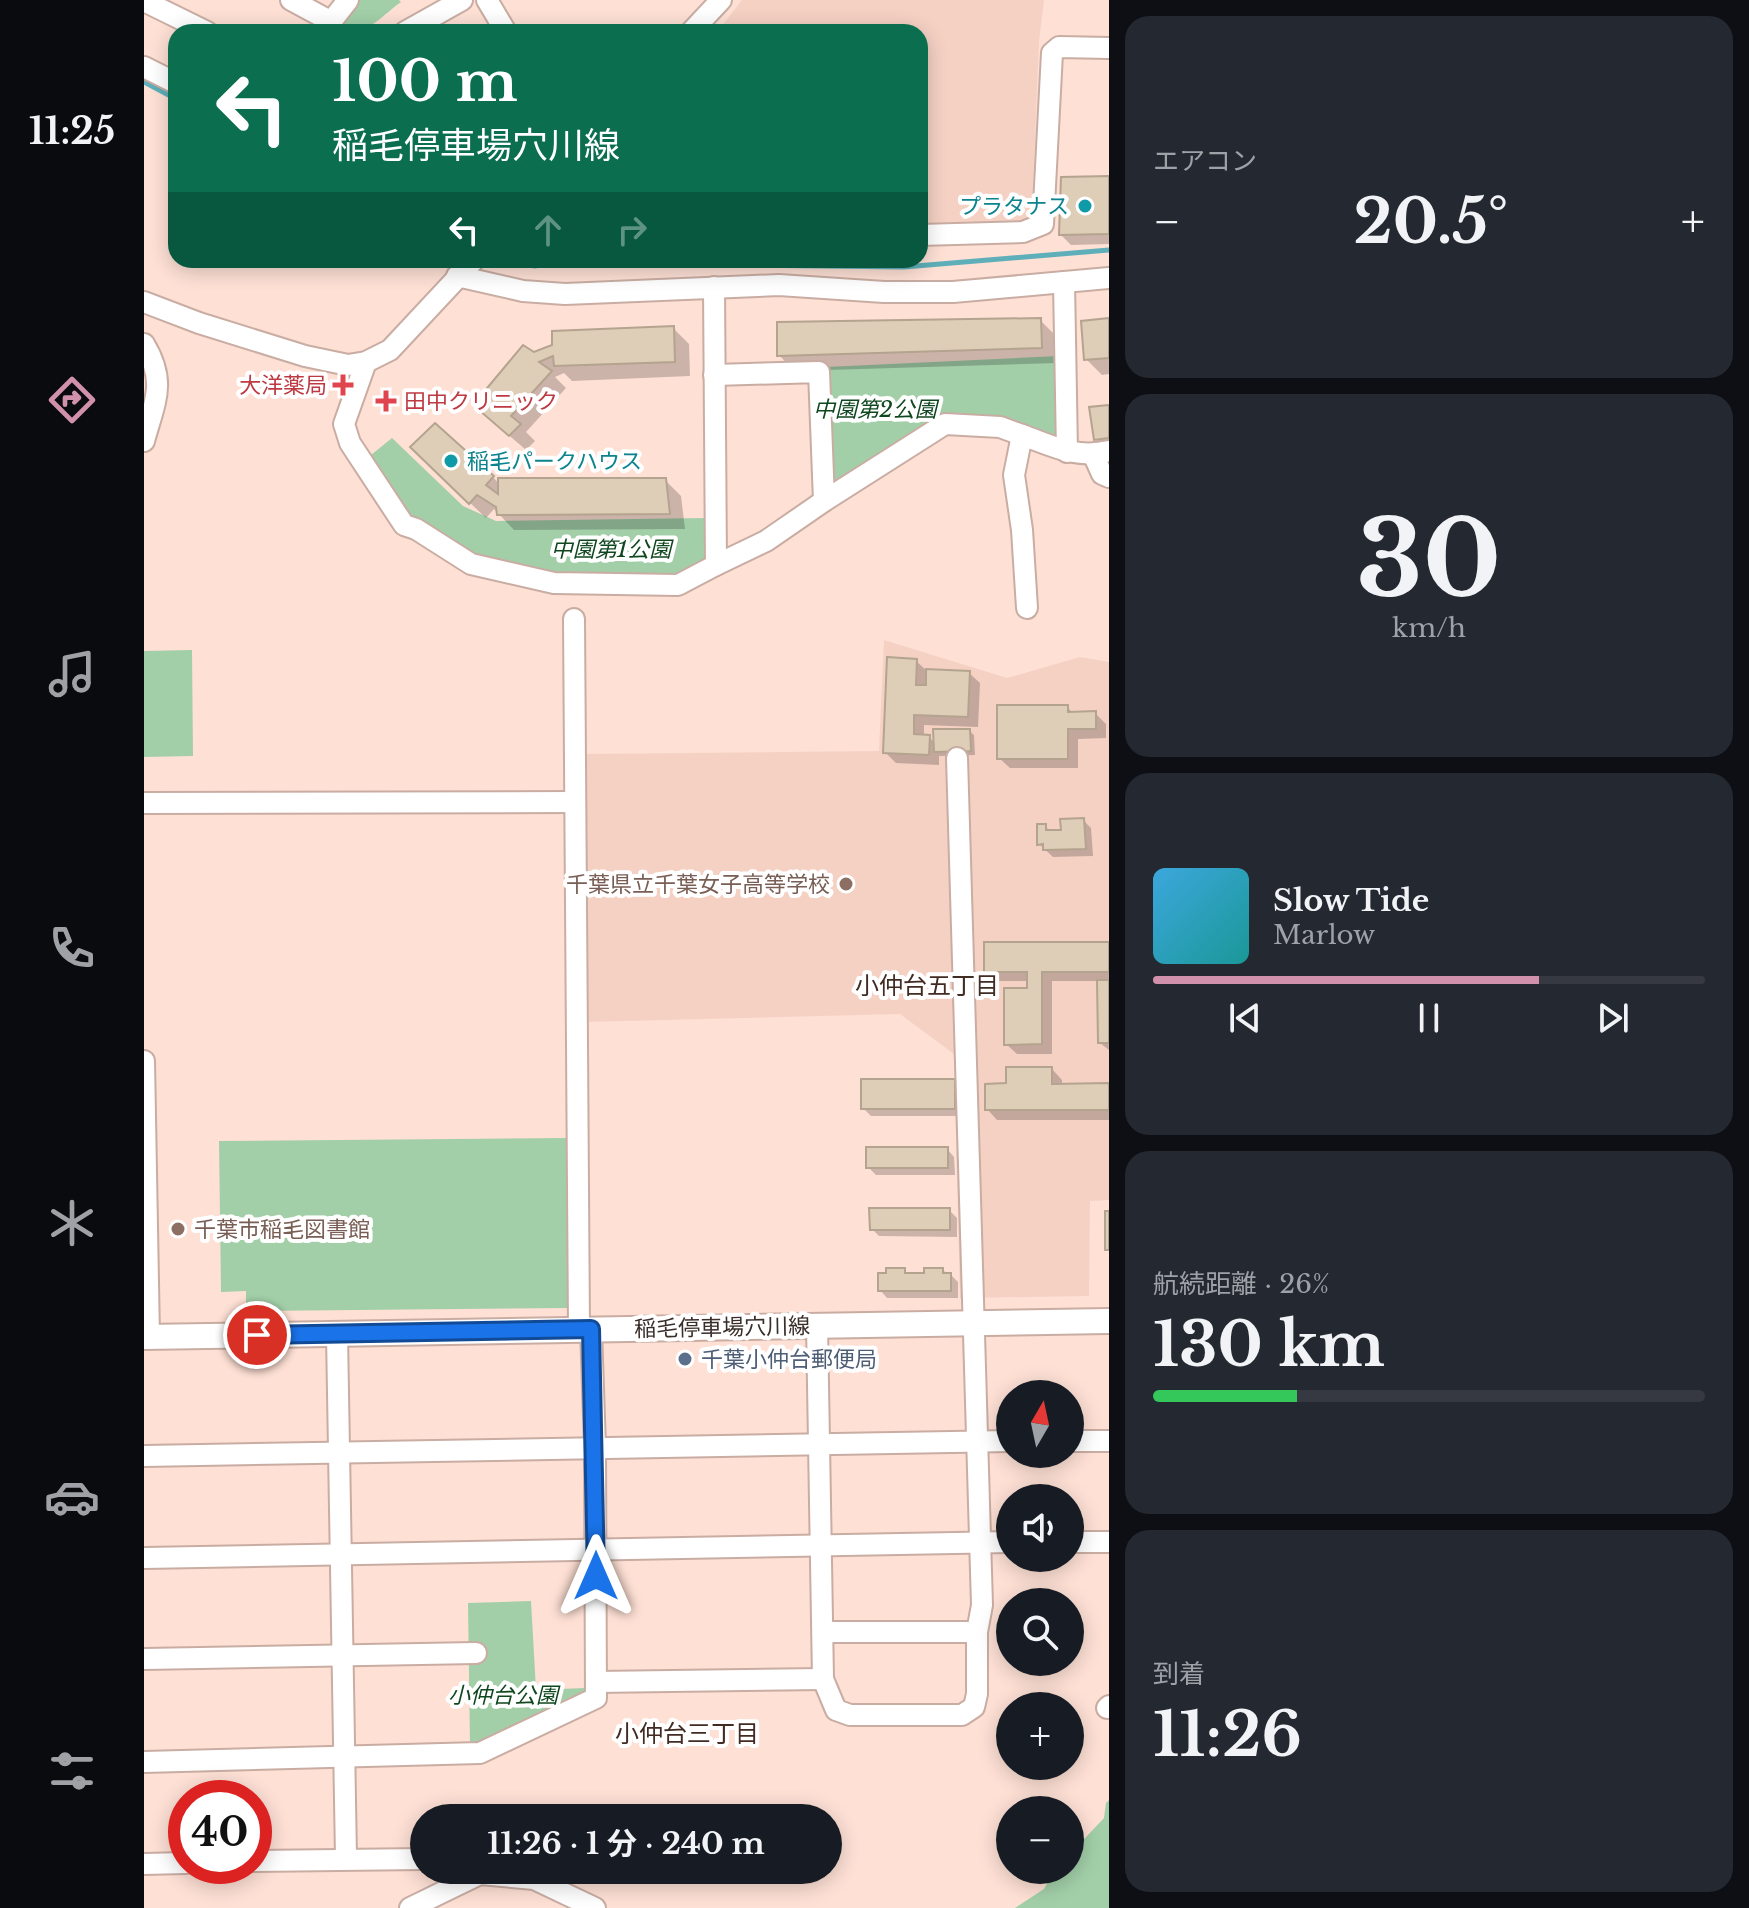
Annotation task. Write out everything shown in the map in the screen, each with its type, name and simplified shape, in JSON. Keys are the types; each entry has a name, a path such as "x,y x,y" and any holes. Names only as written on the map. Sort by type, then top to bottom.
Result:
{"main road":[{"name":"稲毛停車場穴川線","path":"146,1337 1109,1321"}],"street":[{"path":"291,0 322,24"},
{"path":"328,24 348,0"},
{"path":"419,24 462,0"},
{"path":"487,0 501,24"},
{"path":"698,24 721,0"},
{"path":"144,1 191,24"},
{"path":"928,235 1023,232 1043,224 1052,53 1059,47 1109,48"},
{"path":"144,67 168,79"},
{"path":"144,302 199,323 305,356 348,365 366,362 390,350 466,268"},
{"path":"457,276 523,291 565,294 779,285 884,292 953,292 1109,278"},
{"path":"1064,282 1067,452"},
{"path":"714,287 716,565"},
{"path":"144,344 159,379 144,441"},
{"path":"366,362 344,424 350,443 404,525 416,529 471,564 554,583 678,585 766,541 945,424 1000,427 1067,452 1101,453 1102,474 1109,477"},
{"path":"714,375 819,372 824,501"},
{"path":"1022,435 1014,475 1022,530 1027,608"},
{"path":"144,1762 480,1753 596,1698 595,1447 585,1329 574,619"},
{"path":"817,1325 823,1679 836,1710 850,1715 962,1715 974,1707 977,1694 977,1632 982,1605 957,758"},
{"path":"144,803 575,802"},
{"path":"144,1061 146,1337"},
{"path":"337,1334 346,1858"},
{"path":"144,1456 996,1441"},
{"path":"1084,1441 1109,1441"},
{"path":"144,1558 996,1542"},
{"path":"1084,1542 1109,1542"},
{"path":"823,1632 977,1632"},
{"path":"144,1659 476,1653"},
{"path":"596,1682 823,1679"},
{"path":"272,1860 410,1859"},
{"path":"144,1864 168,1863"},
{"path":"410,1908 480,1874 534,1879 595,1908"}],"shaded area":[{"path":"742,0 1044,0 1039,41 1032,214 1023,223 928,226 928,24 723,24"},
{"name":"千葉県立千葉女子高等学校","path":"884,640 1007,678 1080,657 1109,662 1109,1200 1090,1201 1089,1296 960,1298 954,1054 900,1014 585,1022 583,754 879,751"}],"green space":[{"path":"356,0 401,2 373,24 335,24"},
{"name":"中園第2公園","path":"1058,356 1061,434 1052,439 940,420 840,482 833,479 826,367"},
{"name":"中園第1公園","path":"392,438 463,506 496,521 707,518 706,560 676,577 574,578 475,560 409,522 371,468 371,455"},
{"path":"192,650 193,756 144,757 144,651"},
{"path":"569,1138 571,1308 246,1311 246,1291 221,1292 219,1141"},
{"name":"小仲台公園","path":"531,1601 536,1690 585,1688 581,1700 470,1746 468,1603"},
{"path":"1109,1800 1109,1908 1015,1908 1047,1884 1084,1884 1084,1839 1104,1818"}],"building":[{"name":"プラタナス","path":"1109,176 1109,234 1059,235 1061,177"},
{"path":"1041,318 1042,348 777,356 777,322"},
{"path":"1109,318 1109,358 1084,360 1081,321"},
{"name":"稲毛パークハウス","path":"674,326 675,362 554,366 553,356 539,362 552,371 511,416 521,424 509,436 480,411 490,399 483,393 523,345 534,352 552,345 552,331"},
{"path":"1109,405 1109,438 1094,440 1089,407"},
{"name":"稲毛パークハウス","path":"435,423 494,476 486,485 498,494 498,478 666,478 670,514 497,515 496,507 477,495 469,504 410,447"},
{"path":"887,657 917,659 916,685 926,685 926,669 970,671 968,717 914,715 914,734 930,735 929,755 883,753"},
{"path":"997,705 1068,705 1068,712 1096,711 1096,729 1068,729 1068,759 997,759"},
{"path":"933,729 970,729 971,751 934,752"},
{"path":"1084,818 1086,849 1043,850 1043,844 1037,845 1037,824 1046,824 1046,830 1061,830 1060,819"},
{"path":"984,942 1109,942 1109,972 1042,972 1042,1044 1004,1045 1004,988 1027,988 1027,972 984,972"},
{"path":"1097,980 1109,980 1109,1043 1098,1043"},
{"path":"1006,1067 1052,1067 1052,1084 1109,1083 1109,1110 985,1110 985,1084 1006,1083"},
{"path":"861,1079 955,1079 955,1109 861,1109"},
{"path":"866,1147 948,1147 948,1168 866,1168"},
{"path":"869,1208 950,1208 950,1230 870,1230"},
{"path":"1105,1211 1109,1211 1109,1250 1105,1250"},
{"path":"886,1268 905,1268 905,1273 924,1273 924,1268 943,1268 943,1273 951,1273 951,1291 878,1291 878,1273 886,1273"}],"waterway":[{"path":"144,82 168,95"},
{"path":"928,265 1109,250"}],"place":[{"name":"プラタナス","path":"1085,206"},
{"name":"大洋薬局","path":"343,385"},
{"name":"田中クリニック","path":"386,401"},
{"name":"稲毛パークハウス","path":"451,461"},
{"name":"千葉県立千葉女子高等学校","path":"846,884"},
{"name":"千葉市稲毛図書館","path":"178,1229"},
{"name":"千葉小仲台郵便局","path":"685,1359"}],"district":[{"name":"小仲台五丁目","path":"927,986"},
{"name":"小仲台三丁目","path":"687,1734"}],"route":[{"path":"257,1335 591,1329 596,1576"}]}
